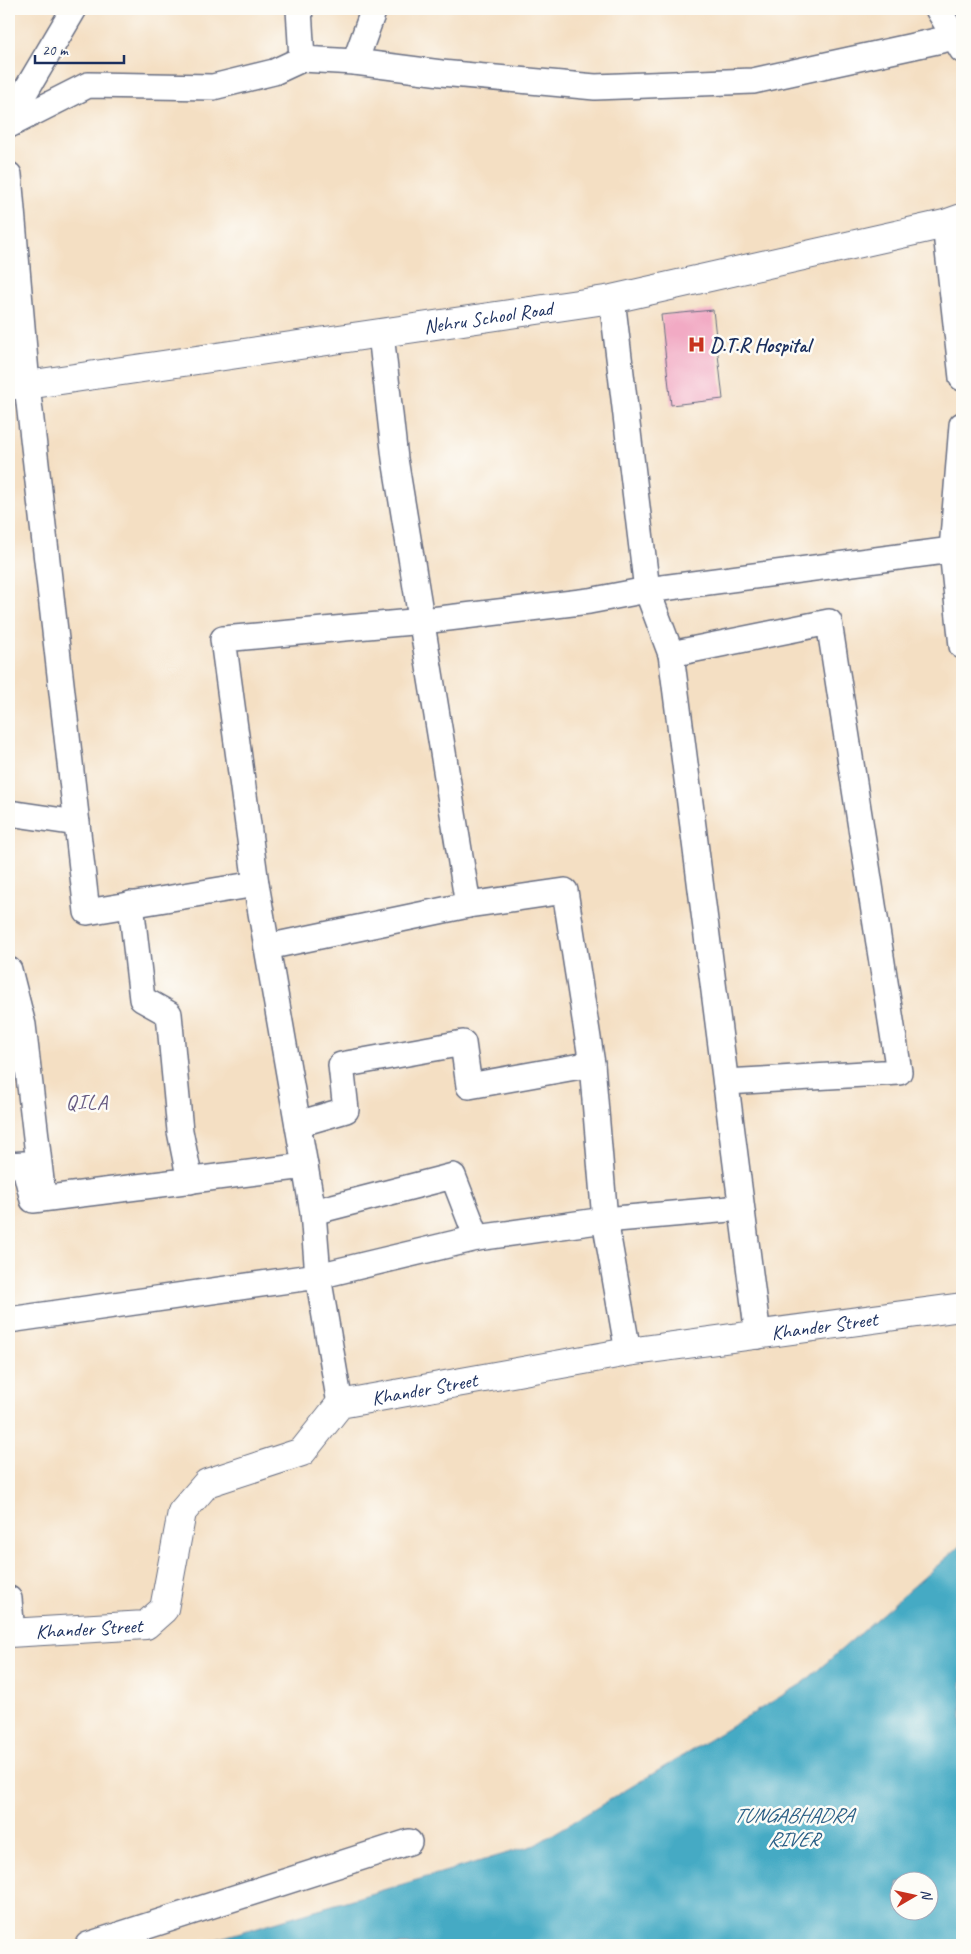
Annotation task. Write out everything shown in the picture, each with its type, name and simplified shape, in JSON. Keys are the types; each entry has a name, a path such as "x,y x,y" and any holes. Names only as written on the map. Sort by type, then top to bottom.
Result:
{"street":[{"path":"9,119 74,9"},
{"path":"299,9 302,59"},
{"path":"355,62 374,9"},
{"path":"9,125 88,84 213,86 274,72 302,59 355,62 440,73 595,87 744,81 958,44 938,9"},
{"path":"9,175 18,385 77,823 87,912 256,884"},
{"path":"954,221 962,378"},
{"name":"Nehru School Road","path":"18,385 612,299 954,221"},
{"path":"612,299 647,590 671,654 758,1336"},
{"path":"380,334 395,459 468,905"},
{"path":"962,425 952,550 962,646"},
{"path":"340,1404 318,1276 313,1212 256,884 223,639 422,621 589,601 647,590 952,550"},
{"path":"671,654 829,622 898,1072 726,1082"},
{"path":"9,813 77,823"},
{"path":"267,947 468,905 565,891 592,1064 605,1220 628,1352"},
{"path":"131,904 142,999 169,1014 180,1131 190,1181"},
{"path":"9,970 23,1025 44,1198"},
{"path":"298,1124 346,1110 341,1065 463,1043 469,1086 592,1064"},
{"path":"9,1165 24,1164 33,1200 305,1166"},
{"path":"313,1212 453,1176 477,1238"},
{"path":"9,1320 318,1276 477,1238 605,1220 742,1208"},
{"name":"Khander Street","path":"10,1633 146,1625 164,1609 182,1512 207,1483 302,1452 340,1404 628,1352 758,1336 962,1307"},
{"path":"9,1599 10,1633"},
{"path":"88,1945 409,1842"}],"water":[{"name":"TUNGABHADRA RIVER","path":"962,1544 962,1945 197,1945 535,1845 803,1683"}],"building":[{"path":"713,310 723,399 671,405 661,315"}],"place":[{"name":"D.T.R Hospital","path":"696,345"}],"district":[{"name":"QILA","path":"87,1102"}]}
